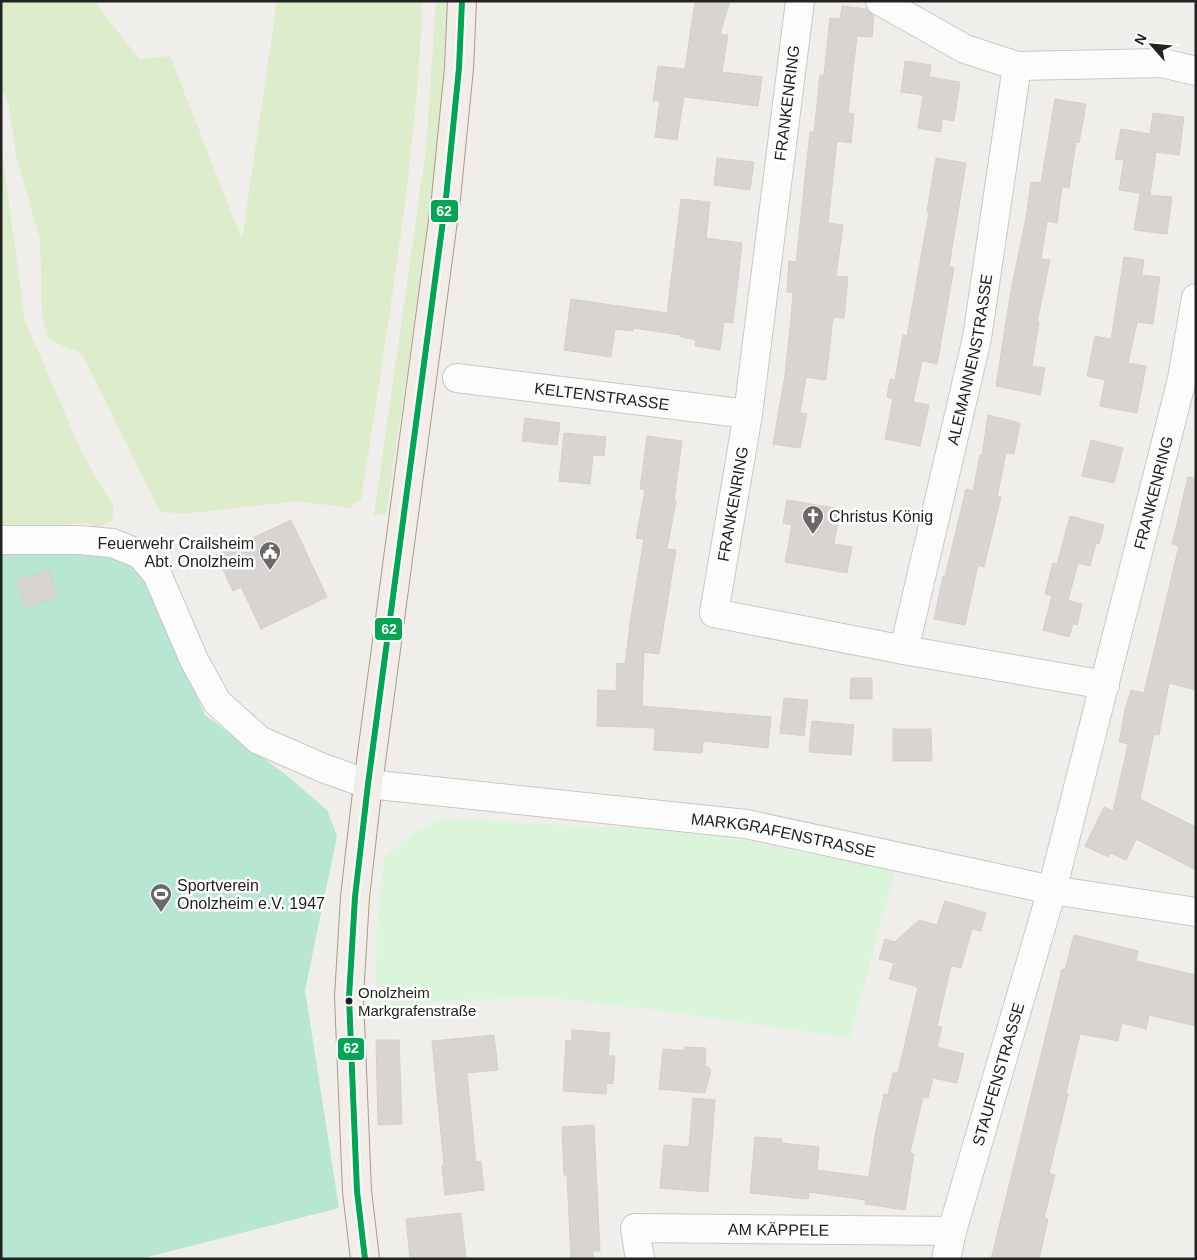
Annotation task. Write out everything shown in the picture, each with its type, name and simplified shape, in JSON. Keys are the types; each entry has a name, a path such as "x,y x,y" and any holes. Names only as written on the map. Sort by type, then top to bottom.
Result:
{"main road":[{"path":"365,1259 357,1190 349,997 355,897 368,784 446,198 459,68 462,1"}],"street":[{"name":"FRANKENRING","path":"800,1 748,414 714,613 904,650 1105,685"},
{"path":"880,1 965,49 1017,66 1162,63 1196,71"},
{"name":"ALEMANNENSTRASSE","path":"904,650 977,338 1017,66"},
{"name":"FRANKENRING","path":"1052,890 1182,378 1196,298"},
{"name":"KELTENSTRASSE","path":"457,378 748,414"},
{"name":"MARKGRAFENSTRASSE","path":"1,540 79,540 112,544 140,554 157,574 194,660 217,702 259,740 323,768 368,784 746,824 1052,890 1196,912"},
{"name":"STAUFENSTRASSE","path":"946,1259 952,1231 1052,890"},
{"name":"AM KÄPPELE","path":"640,1259 635,1228 952,1231"}],"green space":[{"path":"1,1 94,1 139,59 170,56 242,240 277,1 422,1 418,74 406,194 361,500 349,508 298,501 182,514 160,511 82,354 48,339 42,314 40,239 16,156 9,106 5,94 1,95"},
{"path":"436,1 448,1 437,166 386,515 374,515 426,149"},
{"path":"1,144 25,321 83,455 114,507 112,521 100,527 85,523 1,530"},
{"name":"Sportverein Onolzheim e.V. 1947","path":"1,549 135,555 205,715 285,774 327,810 337,836 305,990 339,1208 140,1259 1,1259"},
{"path":"444,818 600,827 678,827 895,871 850,1038 647,1009 543,997 455,1000 375,1009 377,927 384,857 412,834"}],"building":[{"path":"695,1 730,1 720,34 728,35 722,72 762,77 758,106 684,97 677,140 655,137 660,101 653,101 658,66 685,69"},
{"path":"842,6 866,9 874,16 872,37 857,36 848,113 854,114 851,143 837,141 828,223 843,225 836,276 848,277 844,318 833,317 826,380 806,377 800,413 807,414 800,448 773,444 785,375 791,318 793,292 787,292 789,261 796,262 810,132 814,132 820,75 824,75 830,18 840,19"},
{"path":"905,61 931,65 929,77 960,82 954,121 942,119 941,132 918,128 923,95 901,92"},
{"path":"1055,99 1086,104 1079,143 1076,142 1069,188 1062,187 1057,223 1047,221 1041,259 1050,260 1037,322 1039,322 1032,366 1045,368 1040,395 996,386 1031,182 1041,183"},
{"path":"1153,113 1184,117 1179,155 1156,152 1150,195 1172,197 1167,234 1134,230 1140,193 1119,190 1124,160 1115,159 1121,129 1150,134"},
{"path":"717,158 754,162 750,190 714,185"},
{"path":"936,158 966,163 949,267 954,268 937,364 922,361 913,402 929,405 920,446 885,439 893,399 887,397 890,379 895,380 903,335 907,336 929,212 927,211"},
{"path":"681,199 710,202 706,238 742,243 733,323 724,322 720,350 695,346 696,340 681,337 681,335 633,328 633,331 615,329 611,357 564,350 571,299 667,313"},
{"path":"1124,257 1144,260 1142,275 1160,277 1153,324 1137,322 1128,363 1146,366 1137,413 1100,406 1105,380 1087,376 1095,336 1111,339"},
{"path":"988,415 1020,423 1014,454 1006,453 997,497 1001,497 984,567 978,565 965,625 934,619 943,576 945,577 966,489 973,491 980,455 982,455"},
{"path":"525,418 560,423 557,445 522,441"},
{"path":"564,433 606,437 604,456 593,455 590,484 559,481"},
{"path":"647,436 682,441 674,501 676,501 667,549 676,550 659,654 644,652 642,706 771,717 768,748 703,741 702,753 654,750 655,728 597,726 598,690 616,691 617,663 625,664 644,539 636,538 645,490 640,489"},
{"path":"1091,440 1123,448 1114,483 1082,476"},
{"path":"1188,477 1196,478 1196,690 1169,683 1159,735 1154,734 1140,799 1196,827 1196,870 1136,839 1126,860 1110,853 1108,857 1085,846 1104,807 1113,811 1128,744 1119,742 1125,710 1131,690 1144,693 1179,546 1172,544"},
{"name":"Christus König","path":"787,500 840,509 834,544 852,547 847,573 785,562 792,525 783,523"},
{"path":"1070,516 1104,525 1099,544 1096,543 1090,566 1078,563 1068,600 1045,594 1053,563 1057,564"},
{"name":"Feuerwehr Crailsheim Abt. Onolzheim","path":"291,520 327,597 261,629 241,587 233,591 216,555"},
{"path":"49,570 57,598 25,608 16,580"},
{"path":"1052,596 1082,604 1077,625 1073,624 1069,637 1043,630"},
{"path":"851,678 872,678 872,699 850,699"},
{"path":"784,698 808,700 804,736 780,733"},
{"path":"812,721 854,725 851,755 809,752"},
{"path":"893,729 931,729 932,761 893,761"},
{"path":"945,901 986,913 981,931 972,929 961,968 951,966 937,1026 942,1027 937,1047 964,1054 957,1083 933,1078 928,1098 923,1097 910,1153 914,1154 905,1210 865,1204 866,1200 809,1192 808,1199 750,1193 755,1137 782,1139 782,1143 819,1147 817,1170 869,1177 875,1135 884,1094 888,1095 893,1073 898,1073 918,987 889,979 894,963 879,959 885,939 895,942 919,920 937,925"},
{"path":"1074,935 1138,951 1136,961 1196,975 1196,1026 1149,1015 1146,1029 1122,1023 1118,1041 1080,1034 1049,1173 1055,1175 1044,1218 1048,1219 1039,1259 991,1259 1062,969 1065,970"},
{"path":"572,1030 610,1033 608,1056 615,1056 613,1084 607,1083 606,1094 563,1091 566,1040 572,1041"},
{"path":"494,1035 498,1070 467,1073 476,1162 481,1161 484,1190 445,1195 442,1166 444,1165 432,1041"},
{"path":"376,1040 399,1040 402,1124 378,1125"},
{"path":"684,1047 706,1048 705,1065 711,1070 705,1093 659,1089 663,1049 684,1051"},
{"path":"693,1098 715,1100 708,1192 660,1188 664,1145 689,1147"},
{"path":"594,1125 600,1251 593,1251 593,1259 571,1259 567,1175 564,1175 562,1127"},
{"path":"461,1213 466,1259 410,1259 406,1219"}],"transit line":[{"name":"62","path":"365,1259 357,1191 349,997 355,897 368,784 446,198 459,68 462,1"}],"place":[{"name":"Christus König","path":"813,535"},
{"name":"Feuerwehr Crailsheim Abt. Onolzheim","path":"270,571"},
{"name":"Sportverein Onolzheim e.V. 1947","path":"161,913"},
{"name":"Onolzheim Markgrafenstraße","path":"349,1001"}]}
